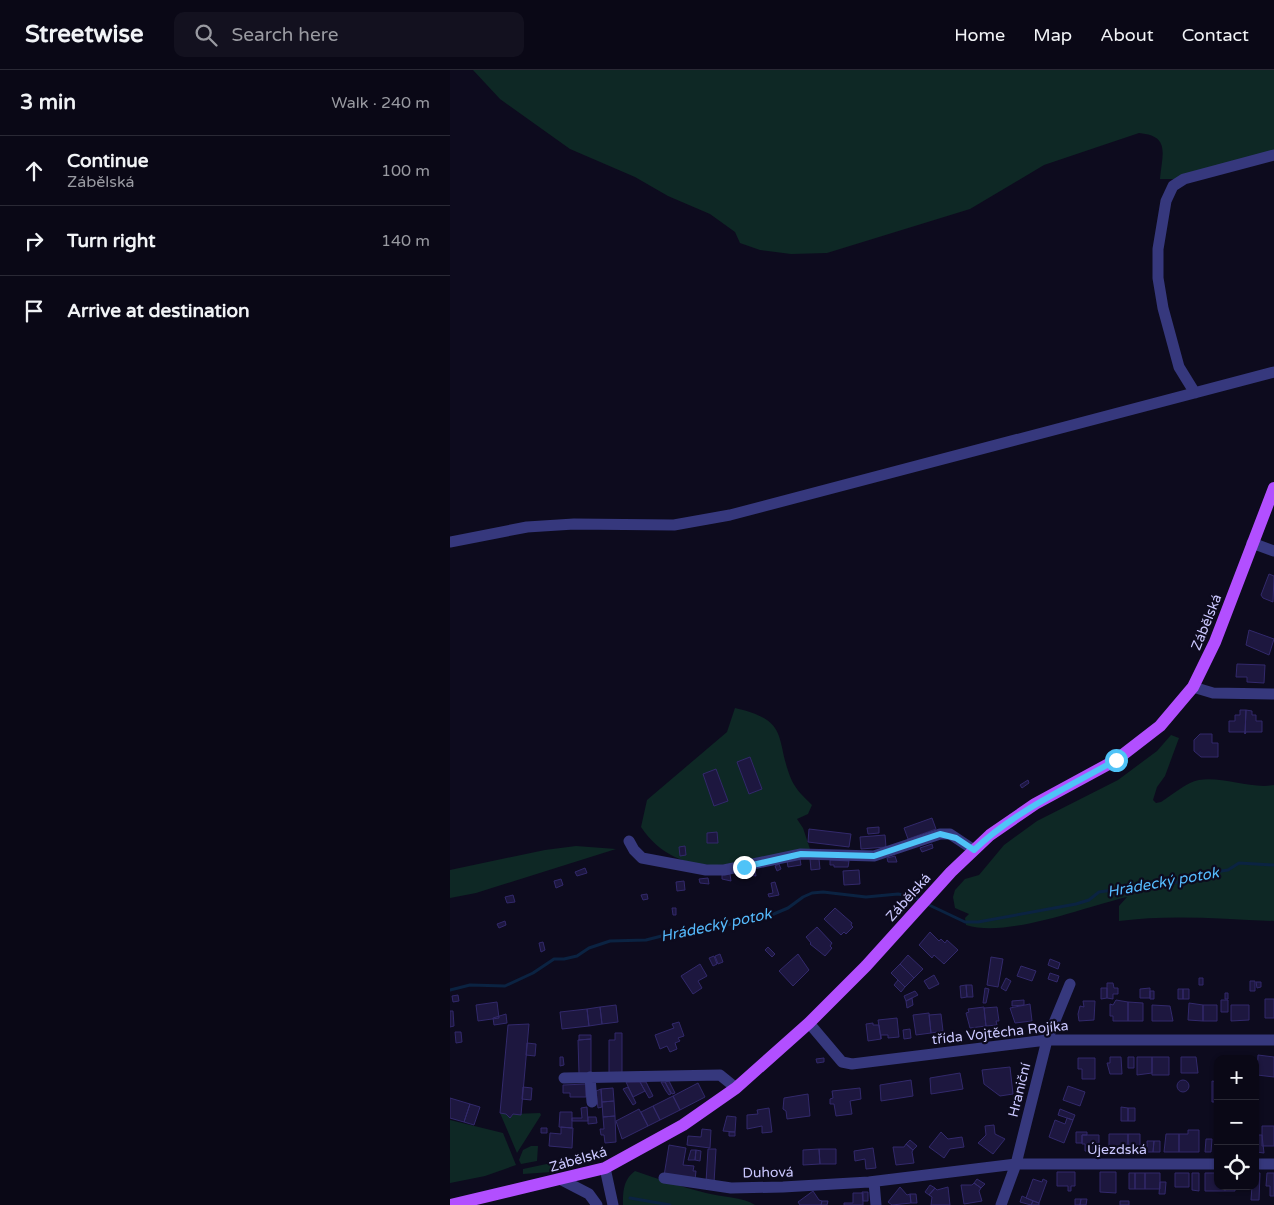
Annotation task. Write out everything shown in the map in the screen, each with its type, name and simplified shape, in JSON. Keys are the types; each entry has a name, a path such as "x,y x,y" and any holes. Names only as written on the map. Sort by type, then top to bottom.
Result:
{"main road":[{"name":"Zábělská","path":"451,1205 562,1180 605,1168 683,1125 736,1088 808,1023 866,966 974,850 1000,826 1129,751 1160,726 1193,687 1215,642 1274,488"}],"street":[{"path":"1195,393 1179,367 1162,308 1158,248 1166,200 1173,186 1184,179 1274,155"},
{"path":"450,542 527,527 574,524 674,525 730,514 1274,372"},
{"path":"1252,543 1274,552"},
{"path":"1193,687 1213,693 1274,694"},
{"path":"628,841 642,858 715,870 744,867 801,854 874,856 940,834 956,838 974,850"},
{"name":"Hraniční","path":"1001,1205 1016,1164 1047,1040 1070,984"},
{"name":"třída Vojtěcha Rojíka","path":"808,1023 842,1062 852,1064 1047,1040 1274,1040"},
{"path":"564,1078 720,1075 736,1088"},
{"path":"590,1077 592,1102"},
{"name":"Újezdská","path":"1016,1164 1214,1164"},
{"name":"Duhová","path":"664,1178 730,1188 783,1187 874,1182 1016,1164"},
{"path":"1259,1164 1274,1164"},
{"path":"605,1168 613,1205"},
{"path":"562,1180 589,1194 597,1205"},
{"path":"874,1182 876,1205"}],"green space":[{"path":"473,70 1274,70 1274,155 1184,179 1160,179 1163,154 1160,142 1149,135 1139,133 1044,165 970,209 827,253 791,254 760,250 740,243 735,232 710,214 668,196 635,177 570,149 500,99"},
{"path":"735,708 753,713 765,719 778,734 792,781 798,791 812,805 808,814 797,819 803,828 810,849 741,863 718,865 696,863 676,857 657,846 641,827 647,800 727,732"},
{"path":"1171,735 1179,738 1165,776 1157,787 1153,800 1156,803 1161,802 1190,783 1199,780 1220,780 1264,786 1274,785 1274,921 1177,917 1119,921 1119,906 1127,897 1046,920 1003,928 983,928 966,925 965,918 969,914 955,908 953,897 955,890 965,879 979,875 1004,845 1037,821 1118,780 1157,751"},
{"path":"576,846 616,849 476,893 450,898 450,870 545,850"},
{"path":"500,1113 506,1114 510,1118 513,1114 540,1113 541,1115 517,1153"},
{"path":"450,1120 503,1133 516,1165 485,1176 450,1183"},
{"path":"531,1146 538,1146 537,1161 521,1164 519,1160 523,1150"},
{"path":"597,1158 552,1172 523,1174 523,1169 556,1162"},
{"path":"635,1171 688,1188 750,1202 755,1205 623,1205 626,1182"}],"building":[{"path":"1269,574 1274,576 1273,602 1263,598 1261,595"},
{"path":"1249,630 1274,639 1269,655 1246,645"},
{"path":"1237,664 1265,665 1264,683 1247,682 1247,677 1236,677"},
{"path":"1240,710 1246,710 1245,734 1245,732 1229,732 1229,721 1235,721 1235,715 1240,715"},
{"path":"1246,710 1252,711 1252,715 1256,715 1256,721 1262,721 1262,732 1246,732 1245,734"},
{"path":"1200,734 1212,734 1212,743 1218,743 1218,757 1201,757 1194,751 1194,740"},
{"path":"750,757 762,789 749,794 737,762"},
{"path":"716,769 728,801 714,806 703,774"},
{"path":"1028,780 1029,783 1022,788 1020,785"},
{"path":"932,818 936,829 908,839 904,828"},
{"path":"879,827 879,833 868,834 867,828"},
{"path":"809,829 851,834 849,847 808,842"},
{"path":"717,832 718,843 707,843 707,833"},
{"path":"885,835 886,847 861,849 860,837"},
{"path":"932,844 933,848 922,852 920,848"},
{"path":"685,846 686,855 680,856 679,847"},
{"path":"895,856 897,862 888,862 887,858"},
{"path":"800,859 801,865 788,867 787,861"},
{"path":"810,859 819,859 820,869 811,870"},
{"path":"830,860 849,861 848,867 834,867 834,865 830,865"},
{"path":"779,864 781,869 777,871 775,866"},
{"path":"585,868 587,873 577,876 575,872"},
{"path":"755,870 756,876 748,875 747,872"},
{"path":"859,870 860,884 844,885 843,871"},
{"path":"730,874 731,881 722,879 722,875"},
{"path":"708,878 709,884 700,883 699,879"},
{"path":"561,879 563,885 556,888 554,881"},
{"path":"684,881 685,890 677,891 676,882"},
{"path":"775,882 779,895 769,897 768,894 773,893 771,883"},
{"path":"647,894 648,899 643,900 641,895"},
{"path":"513,895 515,902 507,903 505,897"},
{"path":"672,908 676,908 676,915 673,915"},
{"path":"835,908 852,923 853,927 846,934 844,932 841,935 824,919"},
{"path":"505,921 506,925 499,928 497,924"},
{"path":"817,927 832,943 830,946 832,948 825,956 810,944 806,937"},
{"path":"930,932 939,941 941,939 945,943 947,940 958,950 944,964 934,955 932,958 919,945"},
{"path":"543,942 545,950 541,952 539,943"},
{"path":"768,947 775,954 772,957 765,950"},
{"path":"720,954 723,962 718,964 715,956"},
{"path":"798,954 809,970 793,986 779,971"},
{"path":"908,955 923,969 914,978 900,964"},
{"path":"714,956 717,964 713,966 709,958"},
{"path":"991,957 1003,959 998,987 987,985"},
{"path":"1050,959 1060,963 1058,969 1048,965"},
{"path":"700,964 707,976 698,981 702,988 693,994 681,976"},
{"path":"900,964 914,978 905,987 891,973"},
{"path":"1021,966 1036,971 1032,981 1017,976"},
{"path":"1050,973 1059,976 1057,982 1048,979"},
{"path":"934,975 939,984 929,989 924,981"},
{"path":"1006,978 1011,981 1006,991 1001,988"},
{"path":"1199,978 1203,978 1203,985 1199,985"},
{"path":"898,980 905,987 901,992 894,985"},
{"path":"1250,981 1255,981 1255,991 1250,991"},
{"path":"1256,982 1261,982 1261,987 1257,988"},
{"path":"1107,983 1113,983 1114,988 1118,988 1118,994 1113,994 1113,999 1107,998"},
{"path":"966,985 967,997 961,998 960,986"},
{"path":"966,985 972,985 973,997 967,997"},
{"path":"985,988 989,989 986,1003 983,1003"},
{"path":"1101,988 1107,988 1107,998 1101,999"},
{"path":"1150,988 1150,998 1140,998 1140,989"},
{"path":"1178,989 1183,989 1183,999 1178,999"},
{"path":"1183,989 1189,989 1189,999 1183,999"},
{"path":"915,991 918,995 906,1001 904,996"},
{"path":"1150,991 1154,991 1154,999 1150,999"},
{"path":"1225,993 1228,993 1228,999 1225,999"},
{"path":"458,995 459,1001 453,1002 452,996"},
{"path":"912,998 913,1005 907,1008 906,1001"},
{"path":"1265,999 1274,999 1274,1018 1265,1018"},
{"path":"1024,1000 1024,1005 1012,1006 1012,1001"},
{"path":"1116,1000 1128,1002 1128,1021 1113,1021 1113,1016 1110,1016 1110,1004 1113,1005"},
{"path":"1221,1000 1228,1000 1228,1012 1221,1012"},
{"path":"1083,1001 1095,1001 1094,1020 1079,1021 1078,1014 1080,1006 1084,1007"},
{"path":"497,1002 499,1018 478,1021 476,1005"},
{"path":"1128,1002 1143,1003 1143,1021 1128,1021"},
{"path":"1189,1003 1203,1005 1203,1021 1188,1020"},
{"path":"1030,1004 1032,1021 1015,1023 1010,1008"},
{"path":"616,1005 618,1022 602,1024 600,1007"},
{"path":"1152,1005 1170,1006 1173,1021 1152,1021"},
{"path":"1203,1005 1217,1005 1217,1021 1203,1021"},
{"path":"1231,1005 1249,1005 1249,1020 1231,1021"},
{"path":"600,1007 602,1024 589,1026 587,1009"},
{"path":"984,1007 986,1026 970,1028 966,1013 969,1012 968,1009"},
{"path":"997,1007 999,1021 996,1021 997,1025 986,1026 984,1008"},
{"path":"587,1009 589,1026 562,1029 560,1012"},
{"path":"450,1011 453,1011 454,1026 450,1027"},
{"path":"929,1013 931,1033 916,1035 913,1015"},
{"path":"506,1014 507,1023 494,1025 493,1018"},
{"path":"941,1014 943,1031 931,1033 929,1015"},
{"path":"897,1018 899,1037 888,1038 888,1035 881,1035 881,1039 878,1020"},
{"path":"679,1022 684,1036 678,1038 680,1041 675,1043 677,1049 670,1052 667,1046 660,1049 655,1035 674,1028 672,1024"},
{"path":"873,1023 873,1025 879,1025 881,1039 868,1041 866,1024"},
{"path":"529,1024 521,1115 513,1114 510,1118 506,1114 500,1113 508,1025"},
{"path":"910,1029 911,1038 904,1039 903,1030"},
{"path":"455,1032 461,1032 462,1042 456,1043"},
{"path":"615,1033 622,1033 622,1074 609,1074 609,1040 615,1040"},
{"path":"579,1035 591,1035 591,1039 579,1040"},
{"path":"591,1039 591,1074 579,1074 578,1040"},
{"path":"527,1043 536,1044 535,1056 526,1055"},
{"path":"1259,1055 1274,1057 1274,1077 1259,1075"},
{"path":"560,1057 563,1057 564,1065 560,1066"},
{"path":"1110,1057 1121,1057 1122,1074 1110,1074 1107,1063 1110,1063"},
{"path":"1128,1057 1134,1057 1134,1068 1128,1068"},
{"path":"1137,1057 1152,1057 1152,1073 1137,1075"},
{"path":"1152,1057 1169,1057 1169,1075 1152,1075"},
{"path":"1181,1057 1196,1057 1198,1073 1181,1073"},
{"path":"824,1058 824,1062 817,1063 816,1059"},
{"path":"1078,1058 1095,1058 1095,1079 1082,1079 1082,1069 1078,1069"},
{"path":"1010,1067 1013,1094 1000,1096 984,1084 982,1070"},
{"path":"960,1073 963,1089 931,1094 930,1078"},
{"path":"911,1080 913,1096 881,1101 880,1085"},
{"path":"1183,1080 1189,1086 1183,1092 1177,1086"},
{"path":"669,1081 675,1093 672,1094 665,1082"},
{"path":"1212,1081 1214,1081 1214,1102 1212,1102"},
{"path":"626,1082 640,1082 645,1091 633,1097"},
{"path":"640,1082 646,1082 653,1096 649,1098"},
{"path":"661,1082 665,1082 671,1094 669,1095"},
{"path":"698,1083 705,1097 680,1110 673,1096"},
{"path":"586,1084 586,1097 570,1097 570,1093 563,1093 563,1085"},
{"path":"1068,1086 1085,1092 1080,1106 1063,1100"},
{"path":"523,1087 532,1088 531,1100 522,1099"},
{"path":"628,1087 636,1103 633,1105 623,1089"},
{"path":"613,1088 614,1101 602,1102 601,1089"},
{"path":"860,1088 861,1099 850,1101 852,1114 836,1116 834,1104 830,1104 830,1099 833,1098 832,1091"},
{"path":"601,1089 602,1107 598,1108 596,1091"},
{"path":"808,1094 810,1116 787,1119 786,1111 783,1109 784,1098"},
{"path":"673,1096 680,1110 660,1120 653,1106"},
{"path":"450,1098 470,1104 464,1122 450,1118"},
{"path":"614,1101 615,1116 603,1117 602,1102"},
{"path":"470,1104 480,1107 474,1125 464,1122"},
{"path":"653,1106 660,1120 648,1126 641,1112"},
{"path":"587,1107 588,1121 572,1121 572,1118 582,1118 581,1108"},
{"path":"1121,1107 1128,1108 1128,1121 1121,1121"},
{"path":"769,1108 772,1132 762,1133 762,1126 747,1129 747,1115 758,1114 757,1110"},
{"path":"1128,1108 1135,1108 1135,1121 1128,1121"},
{"path":"639,1109 648,1126 622,1139 616,1121"},
{"path":"1060,1109 1075,1115 1073,1120 1058,1115"},
{"path":"560,1112 572,1112 572,1128 559,1127"},
{"path":"615,1116 616,1142 605,1143 604,1135 601,1135 600,1129 604,1129 603,1117"},
{"path":"727,1116 736,1117 735,1132 723,1131"},
{"path":"588,1117 596,1117 597,1123 588,1124"},
{"path":"1067,1118 1073,1120 1064,1143 1049,1137 1055,1120 1065,1124"},
{"path":"994,1125 995,1134 1005,1139 993,1154 978,1143 986,1135 985,1126"},
{"path":"1262,1126 1274,1126 1274,1146 1262,1146"},
{"path":"561,1127 573,1128 572,1148 549,1146 550,1133 561,1134"},
{"path":"541,1128 547,1128 547,1133 541,1133"},
{"path":"702,1129 711,1130 710,1148 687,1145 688,1136 701,1137"},
{"path":"1188,1130 1199,1130 1199,1152 1179,1152 1179,1134 1188,1134"},
{"path":"729,1132 735,1132 735,1136 729,1136"},
{"path":"941,1132 948,1139 962,1137 964,1147 950,1149 944,1158 929,1147"},
{"path":"1076,1132 1087,1132 1087,1135 1082,1135 1082,1143 1076,1143"},
{"path":"1109,1134 1128,1134 1128,1152 1109,1152"},
{"path":"1128,1134 1140,1134 1140,1148 1136,1148 1136,1152 1128,1152"},
{"path":"1166,1134 1179,1134 1179,1152 1164,1152"},
{"path":"1082,1135 1099,1135 1099,1152 1085,1151 1085,1144 1082,1144"},
{"path":"1259,1135 1262,1135 1264,1153 1259,1152"},
{"path":"1206,1139 1212,1139 1211,1152 1205,1152"},
{"path":"910,1140 917,1146 913,1150 906,1144"},
{"path":"1147,1141 1154,1141 1153,1152 1147,1152"},
{"path":"1154,1141 1160,1141 1160,1152 1153,1152"},
{"path":"906,1144 913,1150 914,1163 896,1165 893,1147 904,1147"},
{"path":"669,1145 686,1148 683,1165 694,1166 693,1171 696,1171 695,1180 664,1176"},
{"path":"873,1148 876,1168 866,1169 865,1159 855,1161 854,1151"},
{"path":"708,1149 716,1149 714,1183 706,1182"},
{"path":"819,1149 820,1164 803,1165 803,1150"},
{"path":"819,1149 836,1149 836,1164 820,1164"},
{"path":"691,1150 696,1150 695,1160 688,1160"},
{"path":"696,1150 701,1151 700,1161 695,1160"},
{"path":"1057,1172 1075,1172 1075,1186 1071,1186 1071,1191 1068,1191 1068,1186 1057,1186"},
{"path":"1100,1172 1116,1172 1116,1193 1100,1192"},
{"path":"1129,1173 1135,1173 1135,1189 1129,1189"},
{"path":"1135,1173 1145,1173 1145,1189 1135,1189"},
{"path":"1145,1173 1160,1173 1160,1189 1145,1189"},
{"path":"1175,1173 1189,1173 1189,1187 1175,1187"},
{"path":"1192,1173 1199,1173 1199,1191 1192,1190"},
{"path":"1205,1173 1214,1173 1214,1190 1225,1191 1205,1191"},
{"path":"1260,1173 1259,1200 1251,1200 1252,1190 1259,1190"},
{"path":"1267,1173 1274,1173 1274,1196 1270,1196 1270,1186 1266,1186"},
{"path":"977,1179 985,1184 981,1188 974,1183"},
{"path":"1033,1179 1042,1182 1043,1179 1047,1181 1039,1203 1026,1198"},
{"path":"1160,1182 1166,1182 1165,1194 1159,1194"},
{"path":"974,1183 981,1188 979,1191 982,1201 964,1204 961,1185 972,1185"},
{"path":"930,1185 935,1188 929,1195 925,1192"},
{"path":"900,1187 907,1195 910,1194 911,1203 892,1205 888,1202"},
{"path":"948,1187 950,1205 931,1205 932,1197 929,1195 935,1188 937,1190"},
{"path":"813,1191 819,1200 822,1201 821,1205 800,1205 798,1202"},
{"path":"862,1192 868,1192 868,1201 863,1201"},
{"path":"853,1193 863,1193 863,1205 844,1205 844,1203 853,1203"},
{"path":"910,1194 916,1194 917,1203 911,1203"},
{"path":"1022,1196 1033,1201 1031,1205 1020,1202"},
{"path":"1075,1199 1081,1199 1080,1205 1075,1205"},
{"path":"1081,1199 1087,1199 1086,1205 1080,1205"},
{"path":"822,1201 828,1201 827,1205 821,1205"},
{"path":"1033,1201 1039,1203 1039,1205 1031,1205"},
{"path":"1120,1201 1129,1201 1129,1205 1120,1205"}],"waterway":[{"name":"Hrádecký potok","path":"927,904 965,922 978,922 1076,904 1089,900 1099,892 1120,889 1133,890 1184,881 1194,875 1228,870 1239,863 1274,865"},
{"name":"Hrádecký potok","path":"450,990 470,985 505,986 533,973 554,959 577,956 589,948 610,941 646,940 689,929 722,926 769,916 788,908 812,893 823,892 866,897 898,894 915,897 921,901"},
{"path":"630,1198 670,1205"}],"route":[{"path":"744,867 801,854 874,856 900,849 940,834 950,834 974,850 1000,826 1035,804 1116,760"}]}
